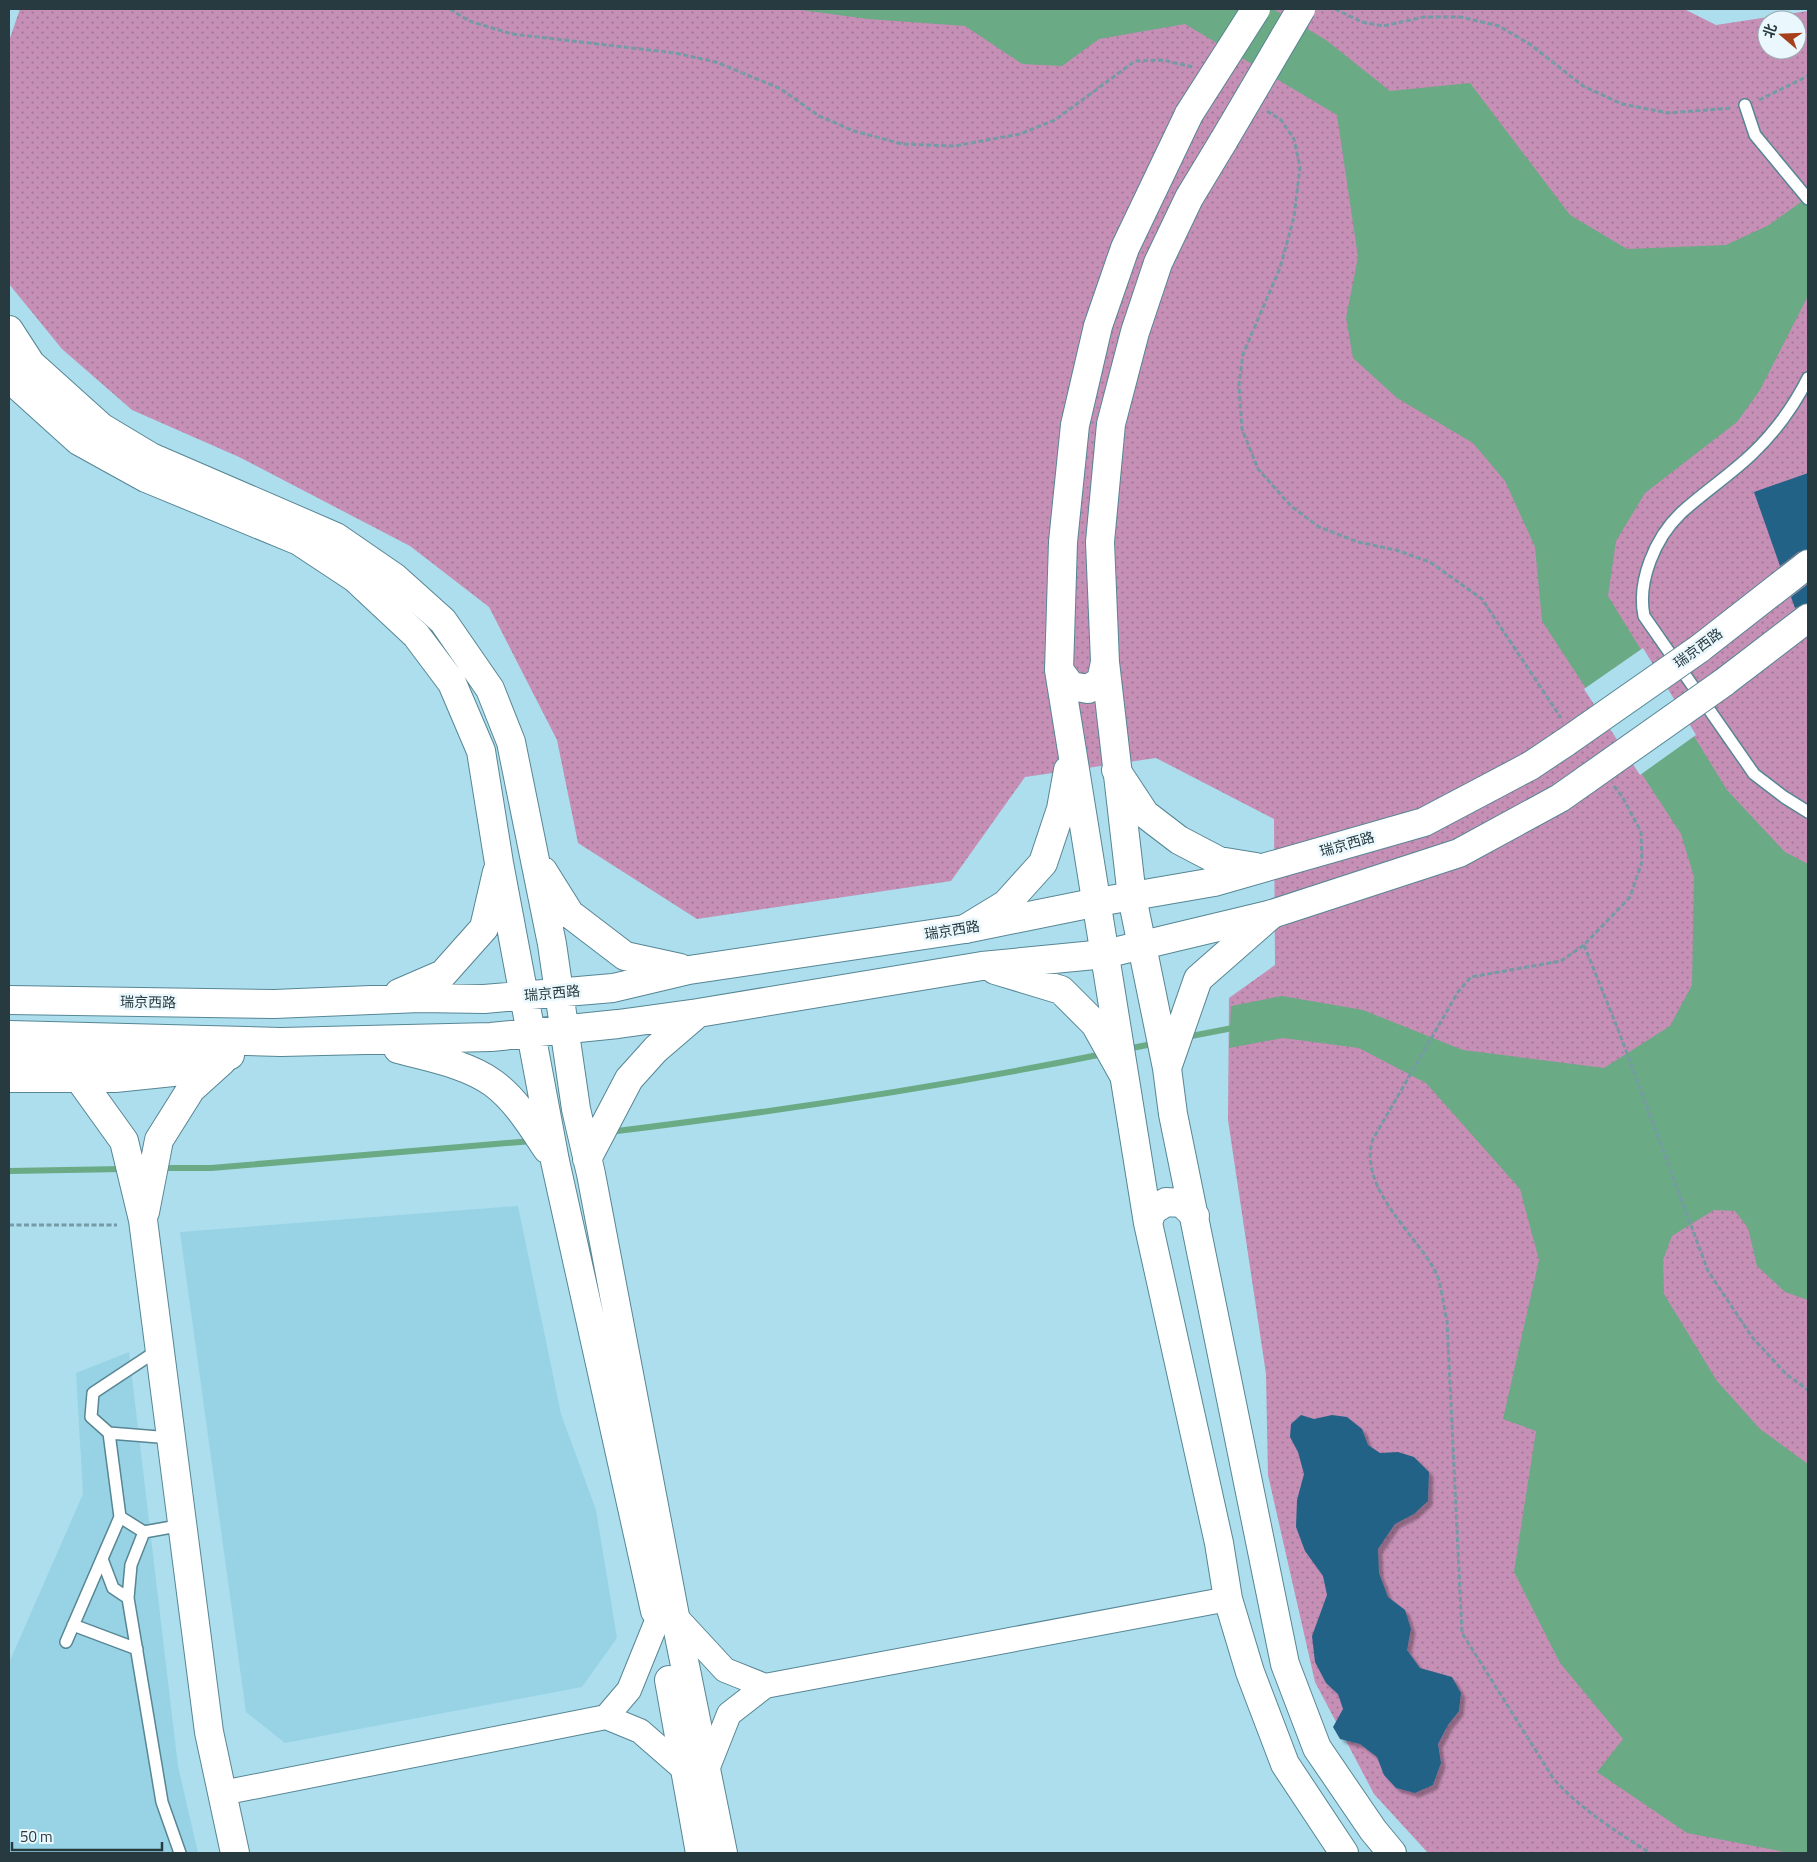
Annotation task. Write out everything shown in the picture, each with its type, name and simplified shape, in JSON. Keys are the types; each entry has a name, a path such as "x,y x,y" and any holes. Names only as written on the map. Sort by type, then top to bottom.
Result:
{"street":[{"path":"1256,9 1189,114 1125,248 1098,326 1075,425 1063,542 1059,670 1071,752 1098,902 1110,990 1148,1223 1219,1543 1228,1599 1250,1672 1285,1764 1344,1853"},
{"path":"1301,9 1189,198 1158,263 1136,332 1111,424 1100,542 1105,662 1132,896 1148,987 1167,1068 1173,1114 1285,1664 1318,1748 1373,1830 1392,1853"},
{"path":"9,330 31,364 101,427 151,457 336,537 394,576 443,621 490,689 512,742 552,944 576,1109 589,1166 666,1618 696,1771 723,1853"},
{"path":"9,371 17,385 79,441 146,478 299,541 355,578 416,635 452,683 481,751 499,863 532,1033 534,1112 557,1168 666,1618 725,1670 765,1686"},
{"name":"瑞京西路","path":"9,1000 274,1004 384,999 484,999 613,988 689,970 965,929 1098,902 1214,882 1424,822 1530,766 1565,732 1699,648 1808,564"},
{"path":"9,1036 281,1042 491,1037 698,1014 982,966 1105,954 1141,946 1272,914 1459,853 1560,798 1599,781 1808,618"},
{"path":"1059,670 1071,686 1088,689 1101,681 1105,662"},
{"path":"965,929 1006,904 1042,863 1061,809 1071,752"},
{"path":"1116,770 1145,814 1178,840 1219,861 1262,868"},
{"path":"533,855 570,914 625,956 689,970"},
{"path":"384,999 443,974 484,928 499,863"},
{"path":"1167,1068 1198,979 1272,914"},
{"path":"982,966 1062,990 1095,1024 1124,1075"},
{"path":"589,1166 611,1114 629,1080 656,1049 698,1014"},
{"path":"370,1041 449,1062 493,1083 534,1112"},
{"path":"9,1078 115,1078 173,1072 281,1042"},
{"path":"9,1059 230,1055"},
{"path":"136,1221 160,1140 191,1089 230,1055"},
{"path":"78,1077 124,1140 136,1221 160,1349 209,1732 235,1853"},
{"path":"1148,1223 1152,1211 1166,1202 1182,1203 1195,1216"},
{"path":"700,1853 696,1771 729,1714 765,1686 1228,1599"},
{"path":"606,1718 629,1690 666,1618"},
{"path":"222,1793 606,1718 640,1731 696,1771"}],"lane":[{"path":"1745,105 1755,135 1808,199"},
{"path":"1808,378 1798,397 1772,434 1751,455 1680,514 1661,540 1648,565 1641,601 1644,616 1754,774 1784,798 1808,812"},
{"path":"160,1349 93,1393 91,1417 110,1433 171,1438"},
{"path":"66,1642 120,1517 110,1433"},
{"path":"120,1517 144,1532 183,1526"},
{"path":"144,1532 131,1565 128,1598 162,1802 180,1853"},
{"path":"102,1559 113,1588 128,1598"},
{"path":"73,1625 137,1649"}],"path":[{"path":"450,9 469,20 512,34 675,53 716,62 781,90 819,116 854,132 902,144 954,146 1020,134 1055,120 1135,61 1162,60 1191,65 1199,70"},
{"path":"1335,9 1362,22 1383,26 1424,17 1461,17 1499,26 1531,45 1583,86 1622,104 1668,113 1722,111 1745,105 1808,76"},
{"path":"1265,110 1281,120 1294,139 1300,167 1294,217 1280,268 1243,354 1239,385 1242,429 1258,469 1291,506 1319,527 1358,542 1396,550 1430,562 1482,599 1565,732"},
{"path":"1599,781 1623,798 1641,832 1642,862 1630,897 1584,945 1561,961 1529,968 1487,973 1471,978 1458,992 1369,1151 1372,1173 1387,1204 1411,1234 1436,1271 1447,1321 1462,1633 1553,1778 1568,1795 1595,1817 1650,1853"},
{"path":"1584,945 1619,1032 1708,1271 1752,1338 1786,1374 1808,1390"},
{"path":"9,1225 136,1221"}],"shaded area":[{"path":"20,9 1684,9 1716,25 1757,19 1757,60 1807,60 1808,11 1808,1853 1428,1853 1374,1794 1315,1682 1268,1475 1266,1374 1228,1120 1229,998 1275,965 1274,819 1156,758 1025,777 951,881 697,919 578,843 557,740 489,607 410,546 239,457 132,410 62,349 9,284 9,41"},
{"path":"794,9 1273,9 1326,40 1390,91 1470,83 1570,215 1627,249 1726,245 1769,225 1808,197 1808,296 1760,390 1737,422 1645,493 1616,541 1608,596 1727,790 1785,852 1808,864 1808,1300 1785,1292 1757,1266 1748,1228 1735,1211 1714,1210 1672,1236 1663,1260 1664,1294 1717,1381 1760,1429 1808,1464 1808,1853 1790,1853 1687,1833 1597,1772 1623,1739 1560,1663 1514,1572 1536,1431 1503,1419 1539,1260 1520,1189 1426,1083 1359,1048 1283,1038 1229,1048 1231,1006 1282,996 1363,1010 1463,1050 1604,1068 1670,1026 1692,985 1694,877 1681,834 1542,621 1535,547 1505,481 1473,443 1397,398 1353,358 1346,318 1358,257 1337,115 1185,24 1099,39 1062,66 1022,64 965,26 868,19"},
{"path":"518,1206 561,1414 596,1510 617,1638 582,1687 285,1743 246,1712 180,1232"},
{"path":"129,1352 178,1766 198,1853 9,1853 9,1663 83,1494 76,1373"}],"pier":[{"path":"1643,648 1696,735 1640,775 1584,689"}],"building":[{"path":"1808,473 1808,549 1798,552 1780,566 1754,492"},
{"path":"1808,584 1808,603 1795,608 1791,597"},
{"path":"1301,1415 1314,1419 1332,1415 1347,1417 1362,1429 1368,1445 1380,1453 1398,1452 1414,1457 1429,1472 1428,1501 1414,1514 1395,1524 1378,1549 1379,1573 1388,1597 1405,1610 1411,1629 1407,1650 1420,1668 1452,1677 1461,1693 1459,1711 1448,1725 1438,1744 1441,1763 1433,1785 1415,1793 1396,1788 1384,1775 1377,1757 1360,1744 1340,1739 1333,1727 1343,1709 1338,1694 1326,1683 1315,1662 1312,1636 1327,1595 1323,1576 1305,1551 1296,1527 1297,1500 1304,1474 1298,1452 1290,1437 1291,1424"}],"waterway":[{"path":"1186,1037 1238,1027"},
{"path":"1127,1049 1157,1043"},
{"path":"609,1132 857,1098 1103,1054"},
{"path":"161,1168 211,1168 532,1141"},
{"path":"9,1171 123,1169"}]}
